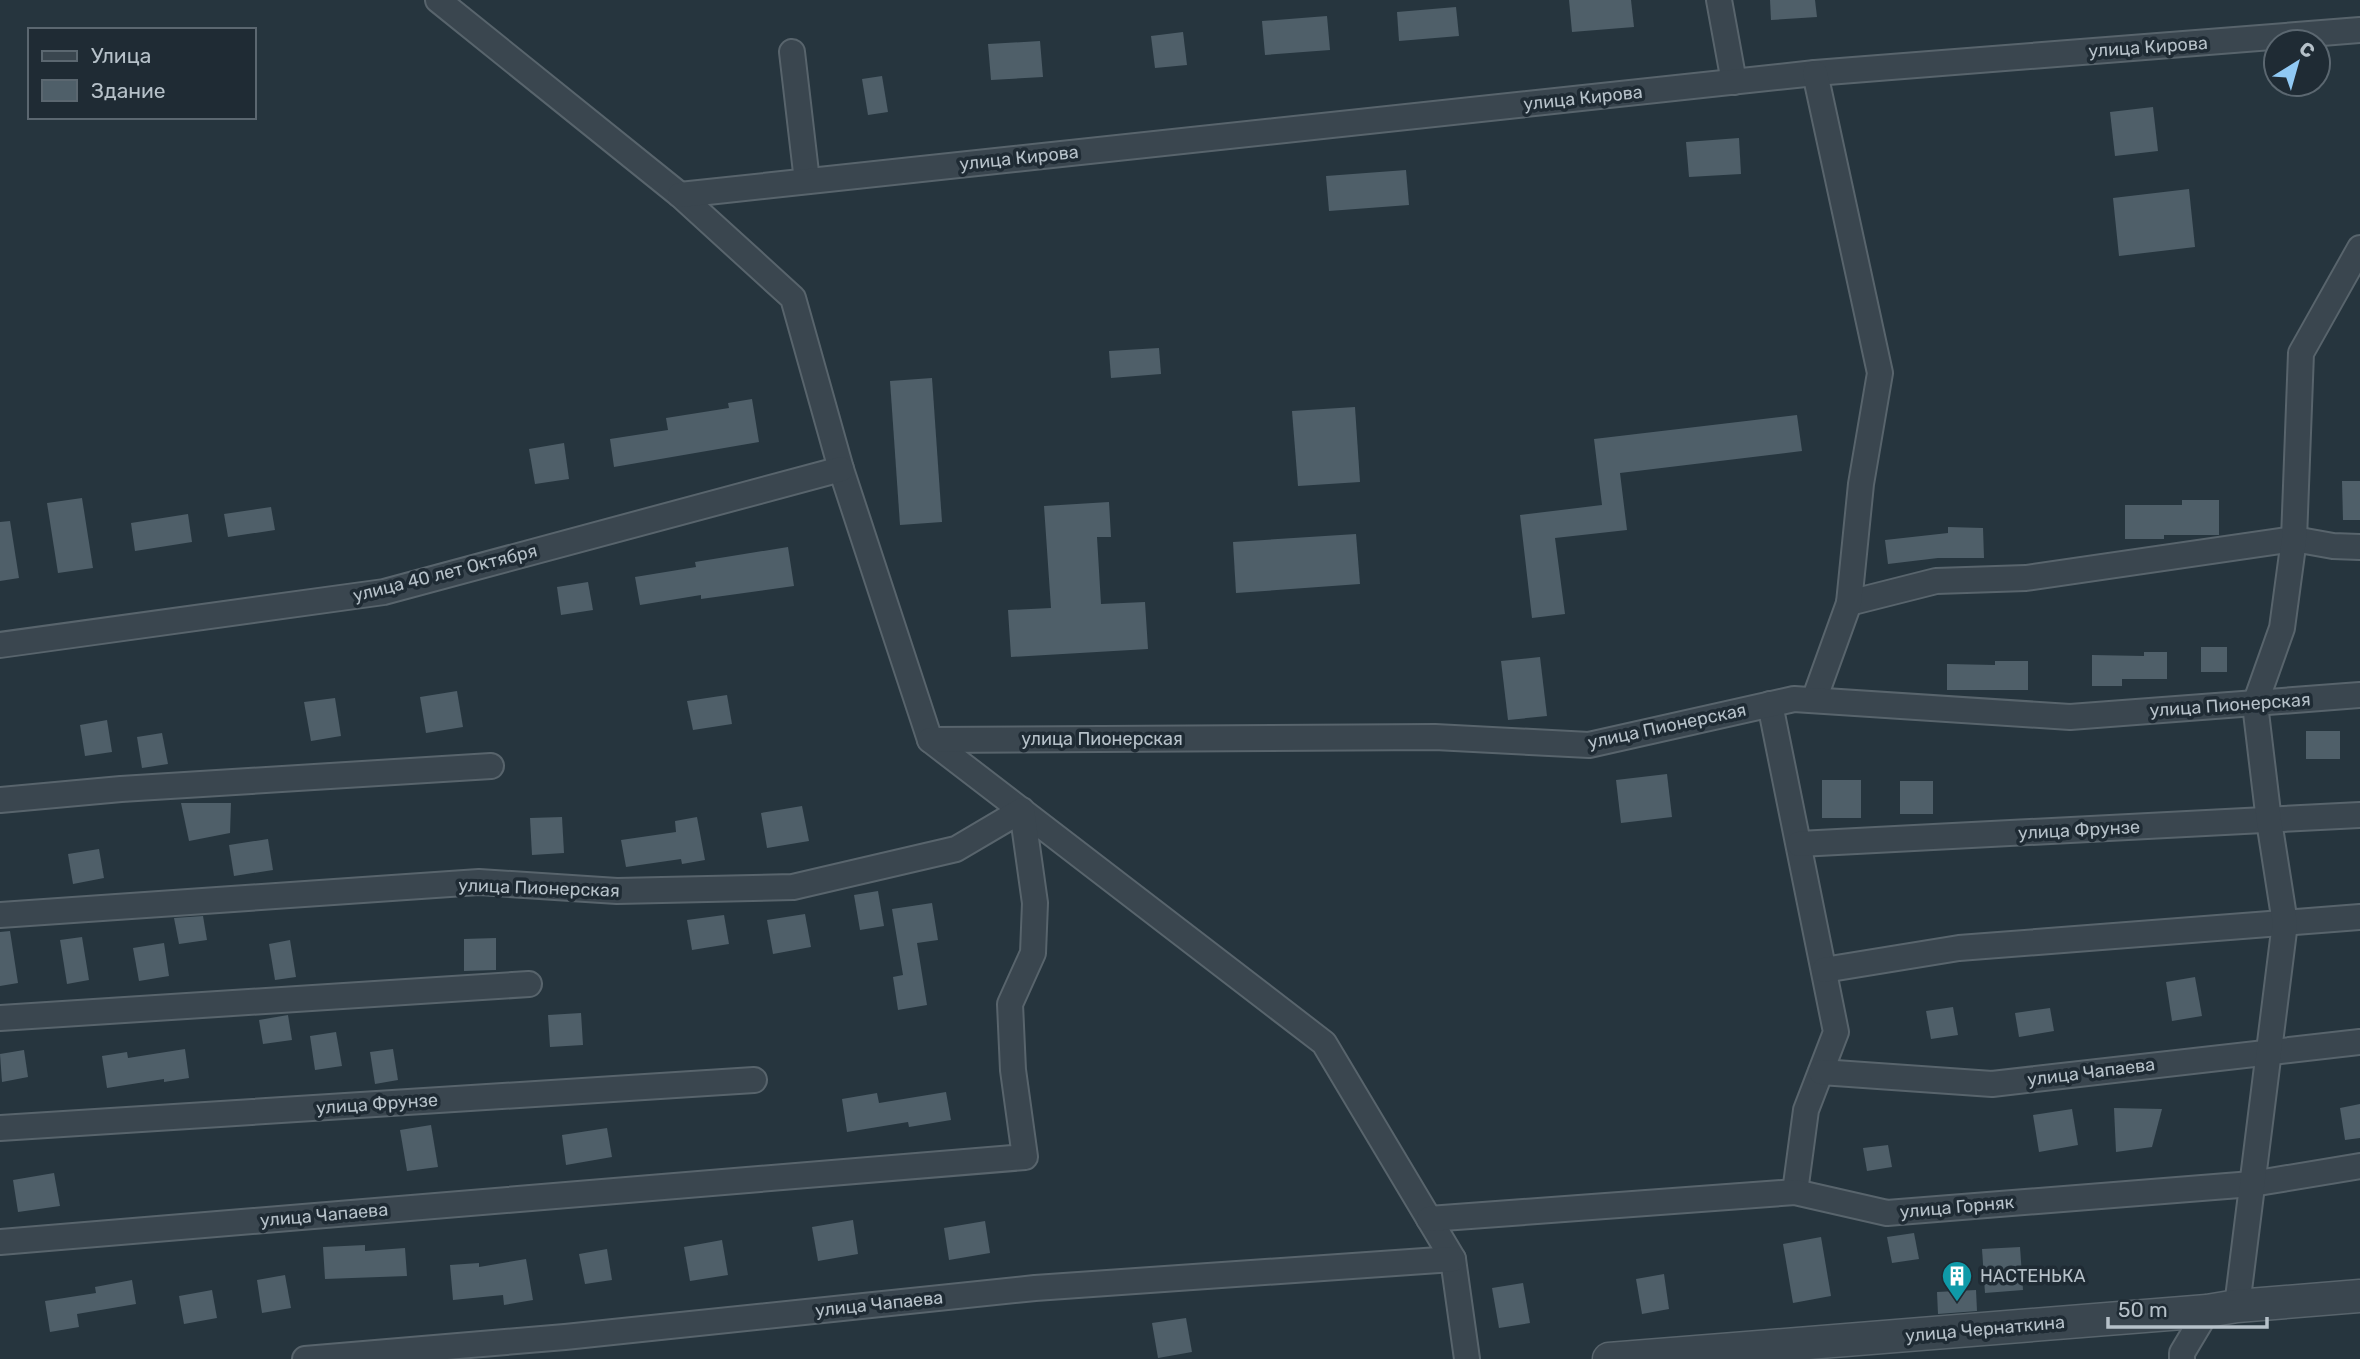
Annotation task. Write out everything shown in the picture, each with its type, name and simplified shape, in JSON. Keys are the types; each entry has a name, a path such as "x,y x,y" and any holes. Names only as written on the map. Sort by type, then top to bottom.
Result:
{"street":[{"path":"438,0 680,195 793,298 841,469 930,740 1324,1043 1453,1259 1467,1359"},
{"path":"1720,0 1734,82"},
{"name":"улица Кирова","path":"680,195 1815,73 2360,30"},
{"path":"792,52 807,181"},
{"path":"1814,700 1849,603 1861,484 1880,373 1815,73"},
{"path":"2182,1359 2182,1353 2222,1309 2252,1184 2285,923 2255,704 2282,628 2294,539 2301,353 2360,248"},
{"name":"улица 40 лет Октября","path":"0,645 384,592 841,469"},
{"path":"1849,603 1936,581 2026,578 2294,539 2333,546 2360,547"},
{"name":"улица Пионерская","path":"930,740 1435,737 1589,745 1794,699 2070,717 2360,695"},
{"path":"1770,704 1836,1032 1806,1110 1795,1192"},
{"path":"0,800 121,789 491,766"},
{"name":"улица Пионерская","path":"0,915 479,883 617,891 793,887 956,849 1022,810"},
{"name":"улица Чапаева","path":"0,1242 1025,1157 1013,1070 1010,1004 1033,953 1035,902 1022,810"},
{"name":"улица Фрунзе","path":"1799,844 2360,815"},
{"path":"1824,970 1959,948 2360,917"},
{"path":"0,1018 529,984"},
{"name":"улица Чапаева","path":"1821,1072 1992,1084 2360,1042"},
{"name":"улица Фрунзе","path":"0,1128 754,1080"},
{"name":"улица Горняк","path":"1429,1219 1795,1192 1887,1213 2252,1184 2360,1166"},
{"name":"улица Чапаева","path":"305,1359 565,1337 1035,1288 1453,1259"},
{"name":"улица Чернаткина","path":"1609,1359 2360,1296"}],"building":[{"path":"1569,0 1631,0 1634,27 1572,32"},
{"path":"1770,0 1815,0 1817,17 1771,20"},
{"path":"1456,7 1459,36 1399,41 1397,12"},
{"path":"1327,16 1330,50 1265,55 1262,21"},
{"path":"1183,32 1187,65 1155,68 1151,36"},
{"path":"1040,41 1043,77 991,80 988,44"},
{"path":"882,76 888,112 868,115 862,79"},
{"path":"2153,107 2158,151 2115,156 2110,112"},
{"path":"1739,138 1741,174 1689,177 1686,142"},
{"path":"1406,170 1409,205 1329,211 1326,176"},
{"path":"2189,189 2195,247 2119,256 2113,198"},
{"path":"1159,348 1161,374 1111,378 1109,351"},
{"path":"932,378 942,522 900,525 890,381"},
{"path":"752,399 759,442 614,467 610,439 668,430 666,418 729,408 728,403"},
{"path":"1355,407 1360,482 1298,486 1292,411"},
{"path":"1797,415 1802,451 1620,473 1627,530 1555,538 1565,614 1532,618 1520,515 1602,505 1594,439"},
{"path":"564,443 569,479 535,484 529,449"},
{"path":"2342,481 2360,481 2360,520 2343,520"},
{"path":"82,498 93,568 58,573 47,503"},
{"path":"2182,500 2219,500 2219,535 2164,535 2164,539 2125,539 2125,505 2182,505"},
{"path":"1109,502 1111,537 1097,537 1101,604 1145,602 1148,649 1011,657 1008,610 1051,608 1044,506"},
{"path":"271,507 275,530 228,537 224,514"},
{"path":"188,514 192,542 135,551 131,523"},
{"path":"10,521 19,578 0,581 0,522"},
{"path":"1948,527 1983,528 1984,558 1938,558 1888,564 1885,540 1948,533"},
{"path":"1356,534 1360,584 1236,593 1233,542"},
{"path":"788,547 794,586 701,599 701,595 640,605 635,577 696,567 695,562"},
{"path":"588,582 593,610 561,615 557,587"},
{"path":"2201,647 2227,647 2227,672 2201,672"},
{"path":"2144,652 2167,652 2167,679 2122,679 2122,686 2092,686 2092,655 2144,656"},
{"path":"1540,657 1547,716 1508,720 1501,661"},
{"path":"1995,661 2028,661 2028,690 1947,690 1947,664 1995,665"},
{"path":"457,691 463,727 426,733 420,697"},
{"path":"727,695 732,724 693,730 687,701"},
{"path":"335,698 341,736 311,741 304,702"},
{"path":"107,720 112,752 85,756 80,725"},
{"path":"2306,731 2340,731 2340,759 2306,759"},
{"path":"162,733 168,764 142,768 137,737"},
{"path":"1667,774 1672,817 1621,823 1616,780"},
{"path":"1822,780 1861,780 1861,818 1822,818"},
{"path":"1900,781 1933,781 1933,814 1900,814"},
{"path":"181,803 231,803 230,833 189,841"},
{"path":"802,806 809,841 767,848 761,813"},
{"path":"562,817 564,853 532,855 530,818"},
{"path":"697,817 705,860 682,864 681,859 626,867 621,840 676,832 675,821"},
{"path":"268,839 273,870 234,876 229,845"},
{"path":"99,849 104,878 73,884 68,854"},
{"path":"878,891 884,926 860,930 854,895"},
{"path":"932,903 938,940 917,943 927,1005 898,1010 893,977 903,975 892,909"},
{"path":"805,914 811,947 773,954 767,920"},
{"path":"724,915 729,944 692,950 687,920"},
{"path":"203,916 207,940 179,944 174,918"},
{"path":"10,931 18,983 0,986 0,932"},
{"path":"82,937 89,980 67,984 60,940"},
{"path":"496,938 496,970 464,971 464,939"},
{"path":"290,940 296,977 275,980 269,944"},
{"path":"164,943 169,976 139,981 133,948"},
{"path":"2195,977 2202,1016 2172,1021 2166,982"},
{"path":"1953,1007 1958,1035 1931,1039 1926,1011"},
{"path":"2050,1008 2054,1031 2019,1037 2015,1013"},
{"path":"581,1013 583,1045 550,1047 548,1015"},
{"path":"288,1015 292,1040 263,1044 259,1020"},
{"path":"336,1032 342,1066 315,1070 310,1036"},
{"path":"185,1049 189,1078 107,1088 102,1056 127,1052 128,1058"},
{"path":"393,1049 398,1080 375,1084 370,1052"},
{"path":"24,1050 28,1077 2,1082 0,1054"},
{"path":"946,1092 951,1120 909,1127 908,1122 847,1132 842,1099 877,1093 879,1103"},
{"path":"2360,1104 2360,1138 2345,1140 2340,1108"},
{"path":"2114,1108 2162,1109 2152,1147 2116,1152"},
{"path":"2072,1109 2078,1145 2039,1152 2033,1115"},
{"path":"431,1125 438,1167 407,1171 400,1130"},
{"path":"607,1128 612,1157 566,1165 562,1135"},
{"path":"1888,1145 1892,1167 1867,1171 1863,1148"},
{"path":"54,1173 60,1206 18,1212 13,1180"},
{"path":"853,1220 858,1254 818,1261 812,1227"},
{"path":"985,1221 990,1253 949,1260 944,1228"},
{"path":"1914,1233 1919,1259 1892,1263 1887,1237"},
{"path":"1821,1237 1831,1296 1793,1303 1783,1244"},
{"path":"722,1240 728,1275 690,1281 684,1247"},
{"path":"365,1245 365,1251 405,1248 407,1276 325,1279 323,1247"},
{"path":"2020,1247 2023,1290 1985,1293 1982,1249"},
{"path":"607,1249 612,1280 585,1284 579,1254"},
{"path":"526,1259 533,1300 504,1305 503,1295 453,1300 450,1265 479,1263 479,1267"},
{"path":"1664,1274 1669,1309 1642,1314 1636,1279"},
{"path":"285,1275 291,1308 262,1313 257,1280"},
{"path":"132,1280 136,1304 77,1314 79,1327 50,1332 45,1301 96,1293 95,1287"},
{"path":"1523,1283 1530,1323 1499,1328 1492,1288"},
{"path":"212,1290 217,1318 184,1324 179,1296"},
{"name":"НАСТЕНЬКА","path":"1976,1290 1977,1311 1938,1314 1937,1292"},
{"path":"1186,1318 1192,1352 1158,1358 1152,1323"}],"place":[{"name":"НАСТЕНЬКА","path":"1957,1303"}]}
